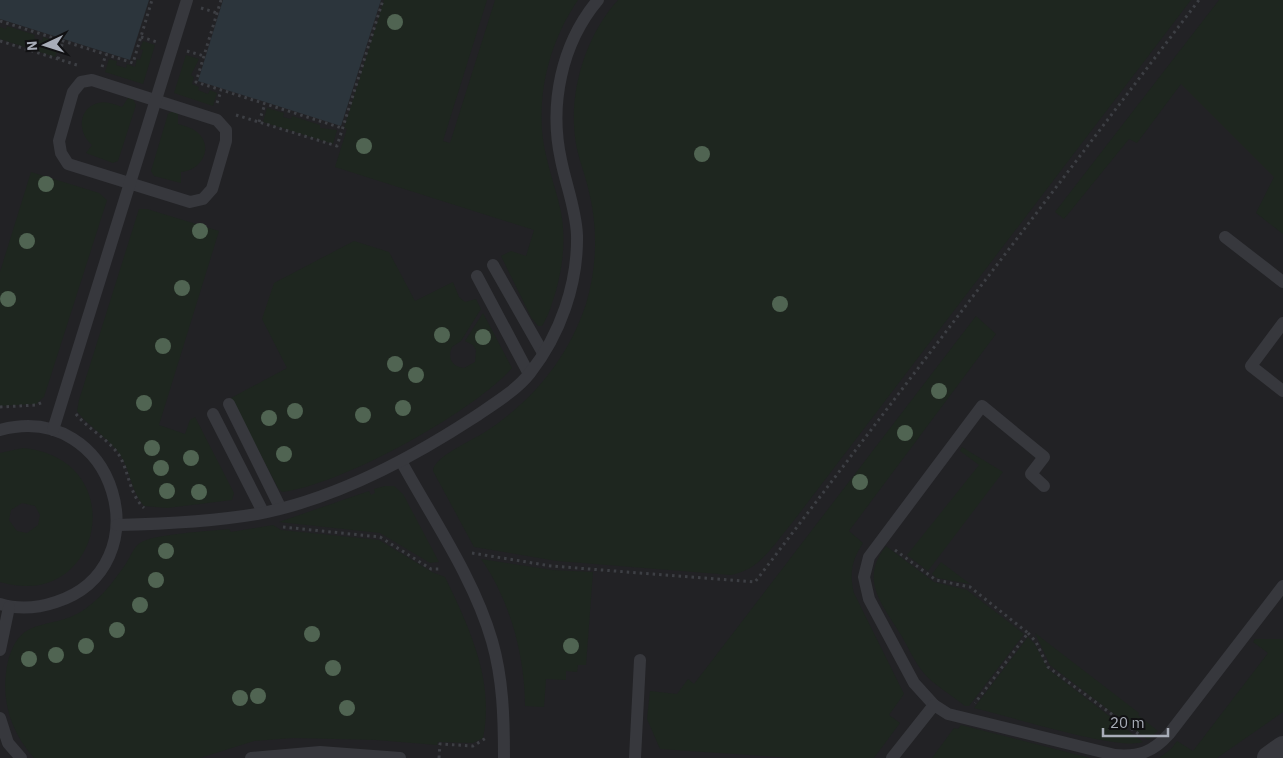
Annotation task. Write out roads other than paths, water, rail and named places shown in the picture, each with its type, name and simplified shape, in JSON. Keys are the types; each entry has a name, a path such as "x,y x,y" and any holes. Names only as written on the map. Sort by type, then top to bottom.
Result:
{"street":[{"path":"1269,758 1283,748"}],"lane":[{"path":"53,430 187,0"},
{"path":"117,526 172,524 261,513 332,492 400,461 493,405 529,374 543,353 565,309 576,258 577,234 558,139 558,98 566,56 583,19 598,0"},
{"path":"92,80 156,99 217,120 226,130 226,141 212,189 203,199 190,202 130,183 68,164 61,153 59,141 73,92 81,82 92,80"},
{"path":"1225,238 1283,282"},
{"path":"493,264 543,353"},
{"path":"477,276 529,374"},
{"path":"1283,322 1251,366 1283,391"},
{"path":"229,404 280,507"},
{"path":"1044,486 1031,474 1044,457 982,406 869,557 865,566 865,586 869,599 914,683 934,704 948,714 1115,755 1142,754 1156,748 1283,586"},
{"path":"213,414 261,513"},
{"path":"0,430 27,426 53,430 81,444 102,466 115,494 117,526 110,555 93,580 87,585 68,598 40,607 5,606 0,650"},
{"path":"400,461 473,590 492,641 503,693 504,758"},
{"path":"635,758 640,660"},
{"path":"892,758 934,704"},
{"path":"0,718 8,743 21,758"},
{"path":"251,758 322,755 400,758"}]}
